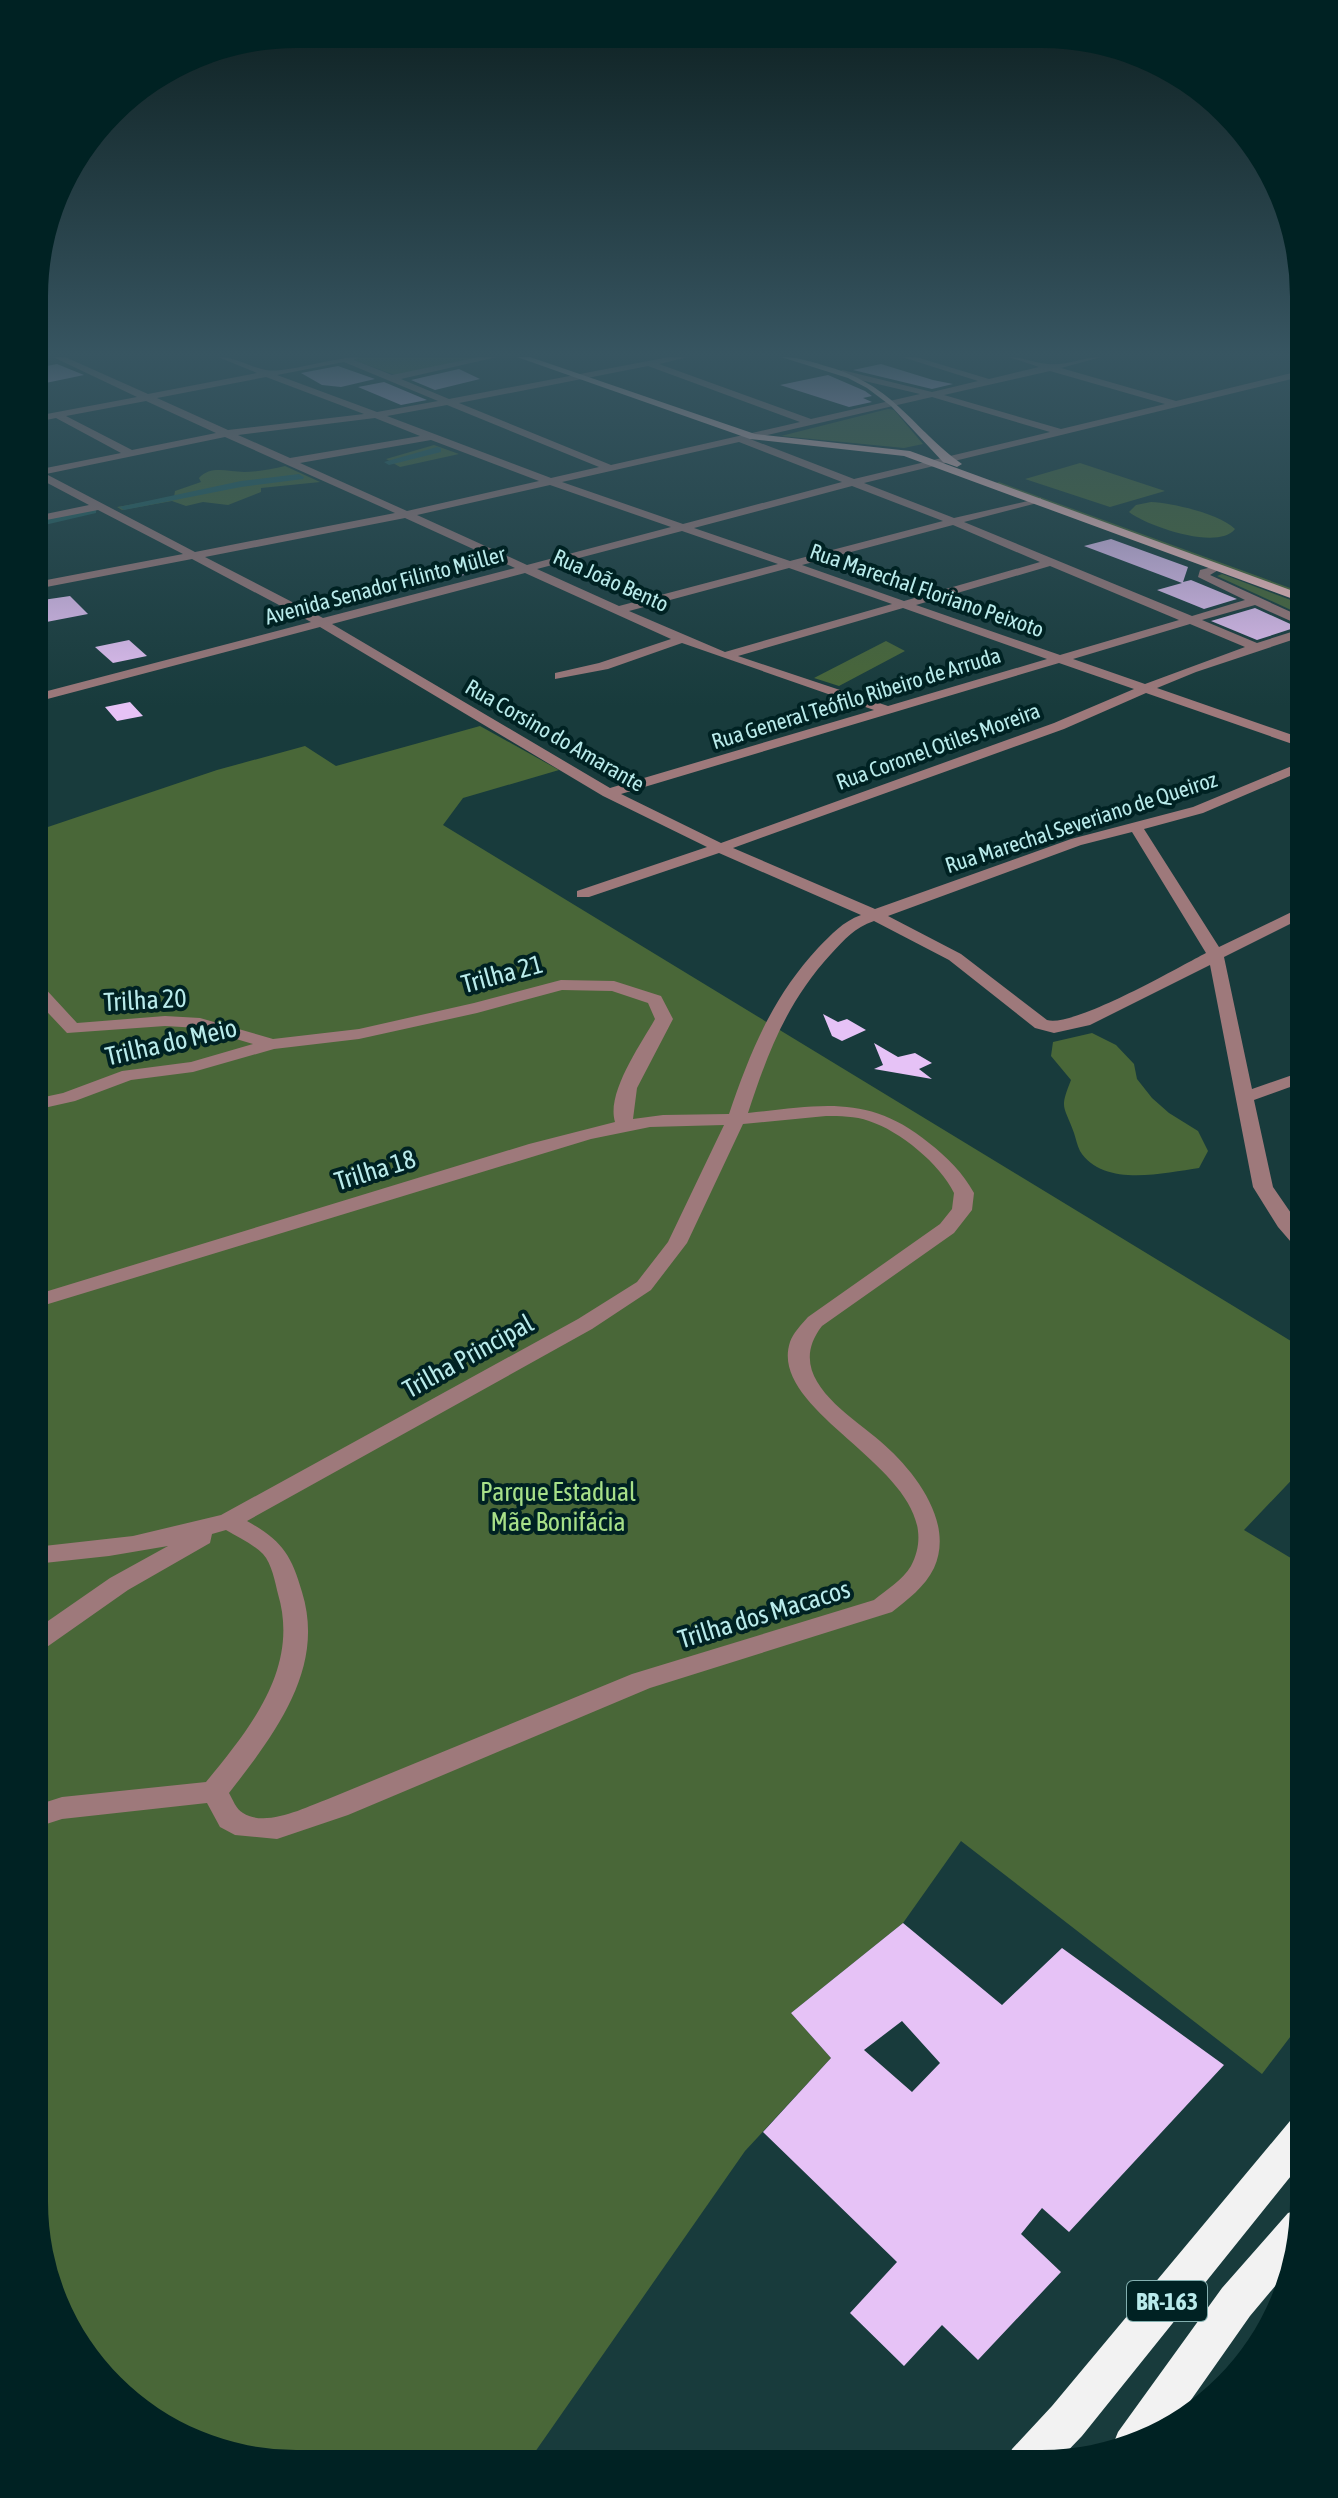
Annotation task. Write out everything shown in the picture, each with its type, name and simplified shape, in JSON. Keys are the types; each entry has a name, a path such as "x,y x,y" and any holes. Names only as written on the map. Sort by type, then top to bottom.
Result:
{"highway":[{"name":"BR-163","path":"1040,2450 1289,2150"},
{"name":"BR-163","path":"1149,2425 1236,2302 1286,2245"}],"main road":[{"path":"971,474 1290,594"},
{"path":"975,474 1290,585"}],"street":[{"name":"Rua João Bento","path":"314,474 682,639 890,711"},
{"name":"Rua Marechal Floriano Peixoto","path":"529,474 1290,739"},
{"path":"48,584 408,514 591,474"},
{"path":"833,474 1256,647"},
{"name":"Avenida Senador Filinto Müller","path":"48,695 889,474"},
{"name":"Rua Corsino do Amarante","path":"48,479 321,622 608,793 720,848 875,915 955,957 1041,1024 1054,1028 1084,1021 1216,956"},
{"path":"617,610 1037,500"},
{"path":"48,517 100,506"},
{"path":"724,656 1052,562"},
{"path":"1216,567 1204,572 1204,577 1290,617"},
{"name":"Rua General Teófilo Ribeiro de Arruda","path":"608,793 1255,601"},
{"name":"Rua Coronel Otiles Moreira","path":"583,894 1059,726 1145,687 1290,636"},
{"path":"560,676 603,666 682,639"},
{"name":"Rua Marechal Severiano de Queiroz","path":"775,1019 797,981 846,928 1076,842 1198,810 1290,771"},
{"path":"1136,827 1216,956 1263,1187 1290,1228"},
{"path":"1216,956 1290,918"},
{"name":"Trilha 21","path":"272,1044 359,1034 477,1008 561,985 614,986 655,1000 664,1019 623,1098 622,1120 626,1126"},
{"name":"Trilha 20","path":"48,1003 73,1029 154,1021 200,1023 272,1044"},
{"name":"Trilha Principal","path":"48,1554 190,1534 229,1521 585,1324 644,1286 677,1243 736,1120 754,1064 775,1019"},
{"name":"Trilha do Meio","path":"48,1102 128,1075 193,1067 272,1044"},
{"path":"1243,1098 1290,1081"},
{"name":"Trilha dos Macacos","path":"214,1792 230,1819 245,1827 277,1828 338,1807 641,1681 883,1606 903,1591 922,1567 929,1538 921,1510 902,1477 819,1401 807,1384 798,1351 803,1335 818,1317 923,1248 957,1219 964,1206 964,1193 952,1175 918,1145 876,1117 850,1111 736,1120"},
{"name":"Trilha 18","path":"48,1298 361,1201 641,1122 736,1120"},
{"path":"48,1633 119,1584 229,1521 273,1550 292,1593 297,1641 288,1687 251,1745 214,1792 62,1808 48,1812"}],"green space":[{"path":"204,474 302,474 320,482 261,488 261,492 228,505 203,502 186,506 172,501 122,510 117,507 174,497 175,491 201,482 199,478"},
{"path":"1044,474 1112,474 1165,491 1110,507 1025,479"},
{"path":"996,483 1290,588 1290,591"},
{"path":"1151,502 1196,510 1235,529 1214,538 1199,537 1151,524 1129,512 1136,505"},
{"path":"1222,574 1290,600 1290,609 1217,576"},
{"path":"886,641 905,651 839,686 814,678"},
{"name":"Parque Estadual Mãe Bonifácia","path":"480,726 559,770 463,798 443,825 1289,1340 1289,1482 1244,1530 1289,1557 1289,2038 1262,2074 961,1841 903,1923 791,2013 831,2058 745,2151 536,2450 296,2450 232,2442 201,2431 172,2417 133,2388 90,2340 61,2281 50,2234 48,827 217,770 305,746 336,766"},
{"path":"1092,1033 1116,1045 1134,1064 1137,1079 1152,1098 1198,1131 1208,1151 1199,1168 1152,1175 1119,1174 1090,1163 1080,1151 1064,1107 1071,1080 1051,1056 1053,1042"}],"building":[{"path":"1111,539 1188,567 1183,582 1191,580 1237,599 1204,609 1157,590 1182,583 1084,546"},
{"path":"456,557 482,561 476,566 484,570 460,576 442,567"},
{"path":"70,596 88,614 48,622 48,599"},
{"path":"1255,608 1290,624 1290,629 1257,640 1211,621"},
{"path":"129,640 147,656 113,663 95,647"},
{"path":"130,702 143,716 117,721 105,707"},
{"path":"823,1014 838,1022 847,1019 866,1030 842,1041 832,1036"},
{"path":"874,1043 898,1057 915,1053 932,1063 919,1069 932,1079 874,1069 883,1065"},
{"path":"903,1923 1002,2005 1062,1948 1224,2065 1069,2232 1042,2208 1021,2234 1061,2272 978,2360 942,2325 904,2366 850,2313 897,2262 763,2132 831,2058 791,2013","holes":["902,2021 940,2063 912,2092 864,2050"]}],"waterway":[{"path":"124,507 241,484 299,477"},
{"path":"48,521 92,511"}]}
